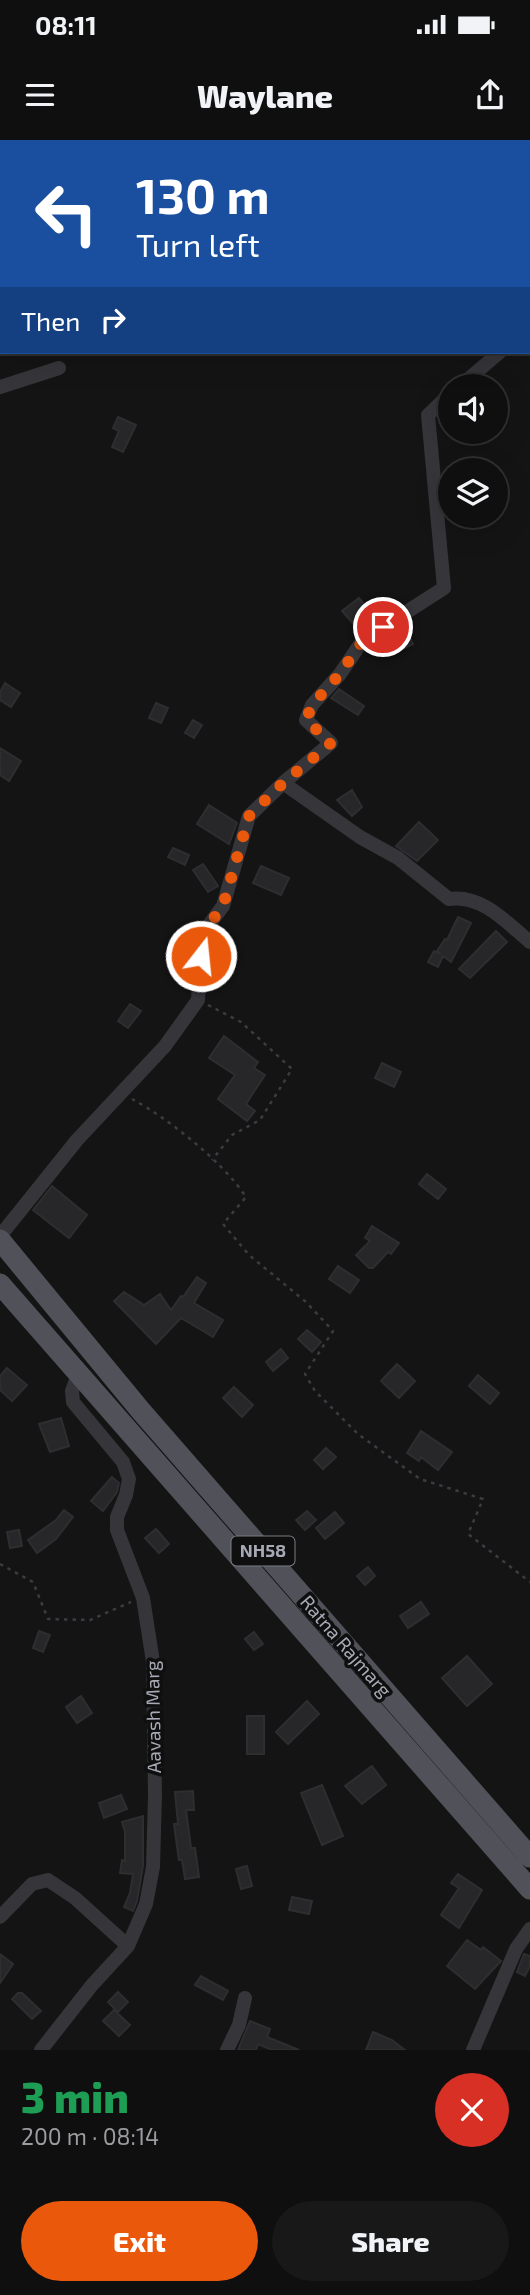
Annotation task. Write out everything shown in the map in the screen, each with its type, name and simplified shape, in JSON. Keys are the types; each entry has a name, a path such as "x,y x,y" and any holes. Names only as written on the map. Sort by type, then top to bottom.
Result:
{"main road":[{"name":"Ratna Rajmarg","path":"0,1238 141,1411 530,1857"},
{"name":"Ratna Rajmarg","path":"0,1284 530,1889"}],"street":[{"path":"474,374 498,354"},
{"path":"0,387 59,368"},
{"path":"0,1238 77,1140 165,1046 198,1000 202,934 223,906 249,816 331,743 306,720 312,705 340,674 363,640 444,588 428,415 438,405"},
{"path":"283,783 360,837 398,858 449,899 464,897 495,913 530,942"},
{"name":"Aavash Marg","path":"41,2050 92,1985 128,1946 146,1904 153,1867 153,1662 143,1598 117,1530 117,1517 129,1479 123,1462 73,1402 72,1391 78,1375"},
{"path":"0,1917 32,1884 48,1881 75,1898 128,1946"},
{"path":"473,2050 516,1949 530,1929"},
{"path":"227,2050 239,2025 245,1998"}],"path":[{"path":"198,1000 241,1022 292,1069 260,1120 232,1135 212,1160"},
{"path":"120,1093 175,1126 238,1184 246,1197 223,1224 249,1255 306,1302 333,1331 304,1374 315,1391 358,1434 420,1479 483,1499 468,1534 530,1582"},
{"path":"0,1564 33,1582 48,1619 90,1620 143,1598"}],"building":[{"path":"118,417 136,425 123,452 112,447 119,431 113,428"},
{"path":"359,598 373,615 357,628 342,611"},
{"path":"404,625 413,644 401,650 392,633"},
{"path":"5,683 20,693 11,707 0,700 0,692"},
{"path":"339,689 364,706 358,715 331,698"},
{"path":"156,703 168,708 161,723 149,718"},
{"path":"193,720 202,725 194,738 185,733"},
{"path":"0,748 21,761 9,781 0,775"},
{"path":"352,790 362,807 352,816 337,800"},
{"path":"209,805 237,823 229,844 197,824"},
{"path":"419,822 438,840 417,861 396,846"},
{"path":"173,848 189,855 185,865 168,857"},
{"path":"203,864 218,886 208,892 193,870"},
{"path":"261,866 289,878 281,895 253,883"},
{"path":"458,917 471,923 451,962 443,956 438,967 428,962 434,951 441,954 437,951 445,939 447,940"},
{"path":"496,931 507,942 470,978 459,969"},
{"path":"223,957 234,964 223,980 213,974"},
{"path":"130,1004 141,1011 128,1028 118,1021"},
{"path":"224,1036 258,1062 254,1068 265,1075 246,1104 255,1111 247,1121 218,1099 235,1075 209,1058"},
{"path":"382,1063 401,1072 394,1087 375,1078"},
{"path":"427,1174 446,1189 438,1199 419,1184"},
{"path":"52,1186 87,1215 69,1238 33,1210"},
{"path":"372,1226 399,1243 391,1254 388,1252 373,1268 369,1268 356,1255 370,1241 365,1238"},
{"path":"338,1266 359,1280 350,1293 329,1279"},
{"path":"197,1277 206,1283 194,1303 223,1320 213,1337 181,1318 156,1344 114,1301 124,1292 144,1305 160,1294 171,1310"},
{"path":"307,1330 321,1342 312,1352 298,1339"},
{"path":"281,1349 288,1358 273,1371 266,1362"},
{"path":"397,1364 415,1381 399,1398 381,1381"},
{"path":"7,1368 27,1385 12,1401 0,1390 0,1376"},
{"path":"478,1375 499,1393 490,1404 469,1386"},
{"path":"234,1387 253,1405 242,1417 223,1398"},
{"path":"61,1418 69,1446 50,1452 39,1424"},
{"path":"421,1431 452,1452 438,1470 421,1457 419,1461 407,1453"},
{"path":"326,1448 336,1457 323,1469 314,1460"},
{"path":"112,1477 119,1483 117,1492 103,1511 91,1501"},
{"path":"64,1510 73,1517 56,1539 37,1553 28,1540 56,1520"},
{"path":"307,1511 316,1520 305,1530 296,1520"},
{"path":"335,1512 344,1523 325,1539 316,1528"},
{"path":"156,1529 169,1544 159,1553 145,1538"},
{"path":"19,1530 22,1546 10,1548 7,1532"},
{"path":"368,1567 375,1576 365,1585 357,1576"},
{"path":"421,1602 429,1614 408,1628 400,1616"},
{"path":"39,1631 50,1635 43,1652 33,1648"},
{"path":"254,1632 263,1644 254,1650 245,1639"},
{"path":"467,1656 492,1684 467,1706 442,1678"},
{"path":"81,1696 92,1713 77,1723 66,1707"},
{"path":"307,1701 319,1714 288,1744 276,1732"},
{"path":"247,1716 264,1716 264,1754 247,1754"},
{"path":"372,1766 386,1785 362,1804 345,1786"},
{"path":"322,1785 343,1836 322,1845 301,1793"},
{"path":"193,1791 194,1810 186,1810 191,1848 195,1848 199,1877 185,1879 182,1860 179,1860 174,1824 178,1824 175,1792"},
{"path":"121,1795 127,1809 104,1818 99,1803"},
{"path":"143,1816 143,1866 133,1911 124,1907 130,1893 133,1874 120,1873 122,1860 125,1861 125,1832 122,1822"},
{"path":"247,1866 252,1886 241,1889 236,1869"},
{"path":"458,1874 482,1890 459,1928 441,1915 459,1888 451,1883"},
{"path":"292,1897 312,1901 309,1914 289,1910"},
{"path":"467,1940 481,1950 483,1947 501,1961 475,1989 447,1966"},
{"path":"0,1954 13,1964 0,1983"},
{"path":"524,1954 530,1956 530,1966 525,1976 517,1972"},
{"path":"201,1976 228,1991 223,2000 195,1985"},
{"path":"118,1992 128,2002 118,2012 108,2002"},
{"path":"22,1993 41,2011 32,2019 12,1999"},
{"path":"114,2010 130,2025 119,2036 103,2021"},
{"path":"250,2021 270,2029 267,2037 299,2050 272,2050 258,2044 256,2050 238,2050"},
{"path":"373,2032 392,2040 405,2050 366,2050"}],"route":[{"path":"201,956 202,934 223,906 249,816 331,743 306,720 312,705 340,674 363,640 383,627"}]}
